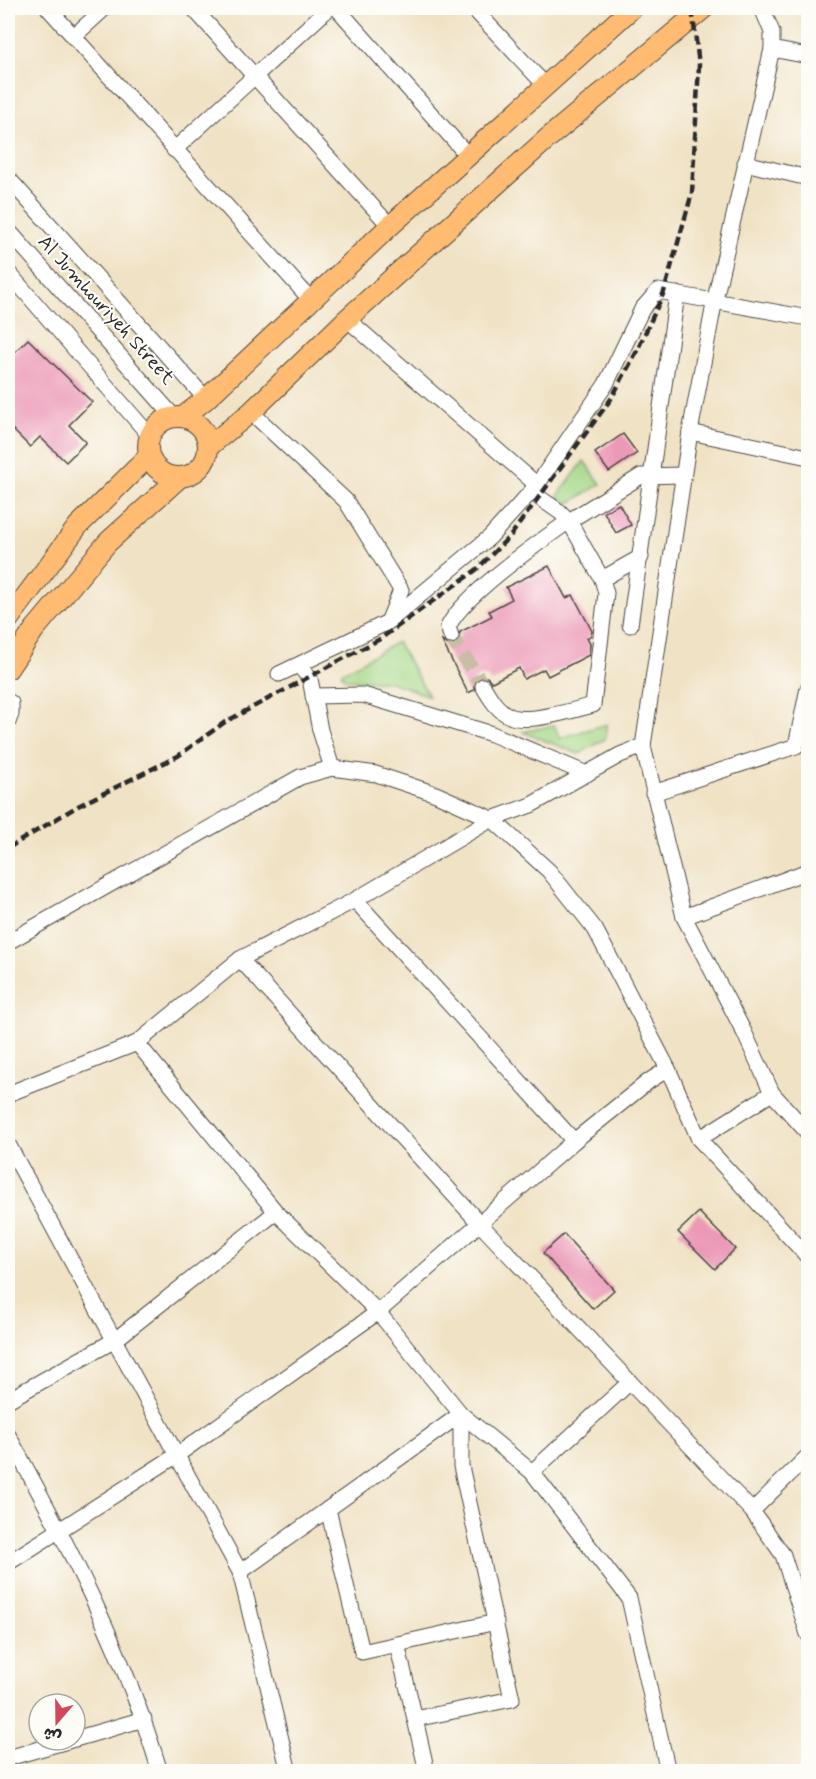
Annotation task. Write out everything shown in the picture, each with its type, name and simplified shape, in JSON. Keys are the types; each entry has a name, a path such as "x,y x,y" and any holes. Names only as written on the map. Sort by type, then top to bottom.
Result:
{"main road":[{"path":"180,477 161,472 149,456 150,436 156,427 179,417 206,399 390,226 632,8"},
{"path":"208,447 251,412 347,319 548,138 704,8"},
{"path":"8,669 34,630 108,542 180,477 197,471 207,456 208,447 204,431 198,425 179,417"},
{"path":"8,620 78,526 149,456"}],"street":[{"path":"48,8 311,300"},
{"path":"74,37 105,8"},
{"path":"194,8 390,226"},
{"path":"174,150 329,8"},
{"path":"338,8 469,157"},
{"path":"473,8 546,86"},
{"path":"762,8 772,32 772,49 715,299 690,432 643,746 684,917 744,1032 772,1093 808,1133"},
{"path":"772,49 808,56"},
{"path":"745,163 808,178"},
{"path":"8,178 206,399"},
{"name":"Al Jumhouriyeh Street","path":"8,230 179,417"},
{"path":"8,272 150,436"},
{"path":"279,674 388,622 490,537 534,488 606,384 642,309 658,291 715,299 808,318"},
{"path":"630,625 677,294"},
{"path":"347,319 569,521 602,579 606,593 593,705 548,716 513,717 495,705 483,686"},
{"path":"251,412 346,501 400,590 388,622"},
{"path":"690,432 808,457"},
{"path":"451,636 448,627 451,620 525,551 641,476 683,475"},
{"path":"602,579 641,556"},
{"path":"299,665 310,679 332,768"},
{"path":"653,793 796,746 807,706 808,688"},
{"path":"313,696 363,694 492,734 587,774"},
{"path":"8,700 11,703 8,722"},
{"path":"8,1094 137,1043 240,959 355,900 492,819 531,805 620,755 643,746"},
{"path":"8,942 300,777 332,768 376,774 436,794 492,819 549,871 595,929 668,1069 699,1139 808,1257"},
{"path":"684,917 808,871"},
{"path":"355,900 574,1140"},
{"path":"240,959 481,1225 752,1511 783,1556 808,1634"},
{"path":"137,1043 276,1212 378,1312 461,1414 532,1472 629,1598 668,1772"},
{"path":"8,1563 177,1455 378,1312 481,1225 574,1140 649,1081 668,1069"},
{"path":"699,1139 772,1093"},
{"path":"8,1144 240,1572 289,1772"},
{"path":"8,1400 115,1340 276,1212"},
{"path":"532,1472 630,1382"},
{"path":"240,1572 461,1414"},
{"path":"415,1719 512,1699 461,1466 461,1414"},
{"path":"8,1436 60,1530 144,1719 160,1772"},
{"path":"752,1511 805,1466"},
{"path":"328,1509 362,1652 496,1622"},
{"path":"397,1644 426,1772"},
{"path":"87,1735 144,1719"},
{"path":"8,1758 29,1752"}],"green space":[{"path":"584,461 601,484 568,504 557,497"},
{"path":"397,642 429,696 391,682 345,679 341,673"},
{"path":"607,724 605,739 579,754 523,732 554,725 560,738"}],"building":[{"path":"28,339 92,402 69,425 86,442 66,462 40,437 30,447 8,425 8,359"},
{"path":"623,434 637,453 609,472 595,453"},
{"path":"619,504 631,525 616,533 604,512"},
{"path":"549,566 566,598 573,595 592,631 587,638 590,644 589,655 548,676 544,669 524,679 519,668 492,682 487,677 479,677 474,682 474,690 468,693 442,641 450,646 458,643 460,632 492,616 489,611 512,599 506,587"},
{"path":"699,1212 735,1249 715,1269 678,1232"},
{"path":"564,1234 614,1290 593,1309 543,1253"}],"tunnel":[{"path":"451,636 483,686"}],"railway":[{"path":"8,848 78,806 178,756 225,722 380,639 476,570 511,535 611,399 636,353 664,292 692,193 699,65 692,8"}]}
